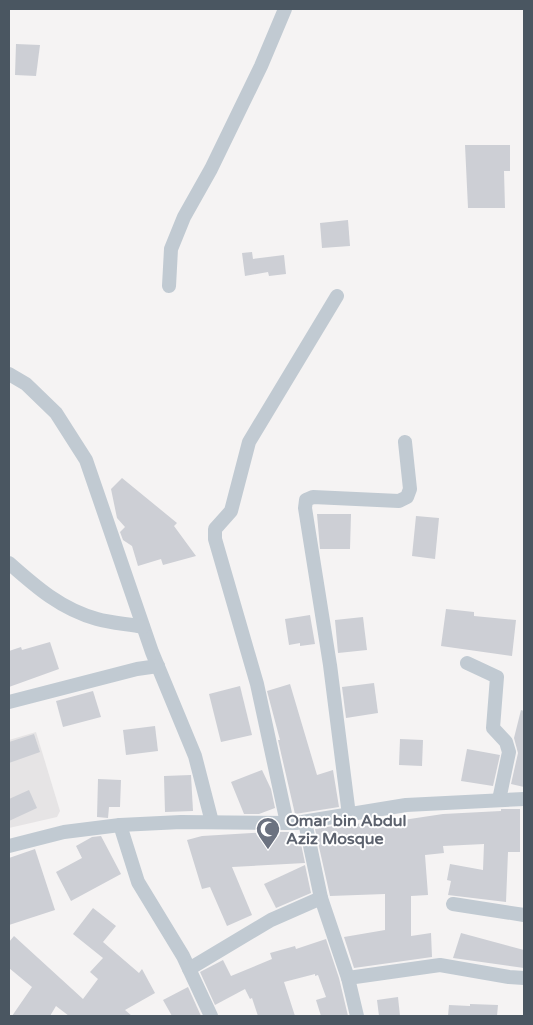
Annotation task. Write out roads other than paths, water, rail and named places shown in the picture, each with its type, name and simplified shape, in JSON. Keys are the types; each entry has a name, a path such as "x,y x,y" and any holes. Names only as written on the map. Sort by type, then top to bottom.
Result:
{"street":[{"path":"169,286 171,249 184,217 211,169 261,66 285,9"},
{"path":"287,823 257,684 215,539 216,529 231,511 249,442 337,296"},
{"path":"9,374 26,384 56,413 86,460 143,627 195,756 212,822"},
{"path":"348,815 330,666 305,508 306,500 313,496 399,501 408,497 410,489 406,442"},
{"path":"9,563 49,598 69,609 98,619 143,627"},
{"path":"467,663 497,677 493,728 506,742 508,752 499,800"},
{"path":"9,702 137,669 158,666"},
{"path":"9,846 64,832 120,825 212,822 305,822 406,805 524,798"},
{"path":"305,822 321,898 348,978 357,1016"},
{"path":"120,825 138,882 183,956 211,1016"},
{"path":"189,969 271,920 321,898"},
{"path":"453,904 524,915"},
{"path":"348,978 440,965 524,978"}],"place":[{"name":"Omar bin Abdul Aziz Mosque","path":"268,850"}]}
